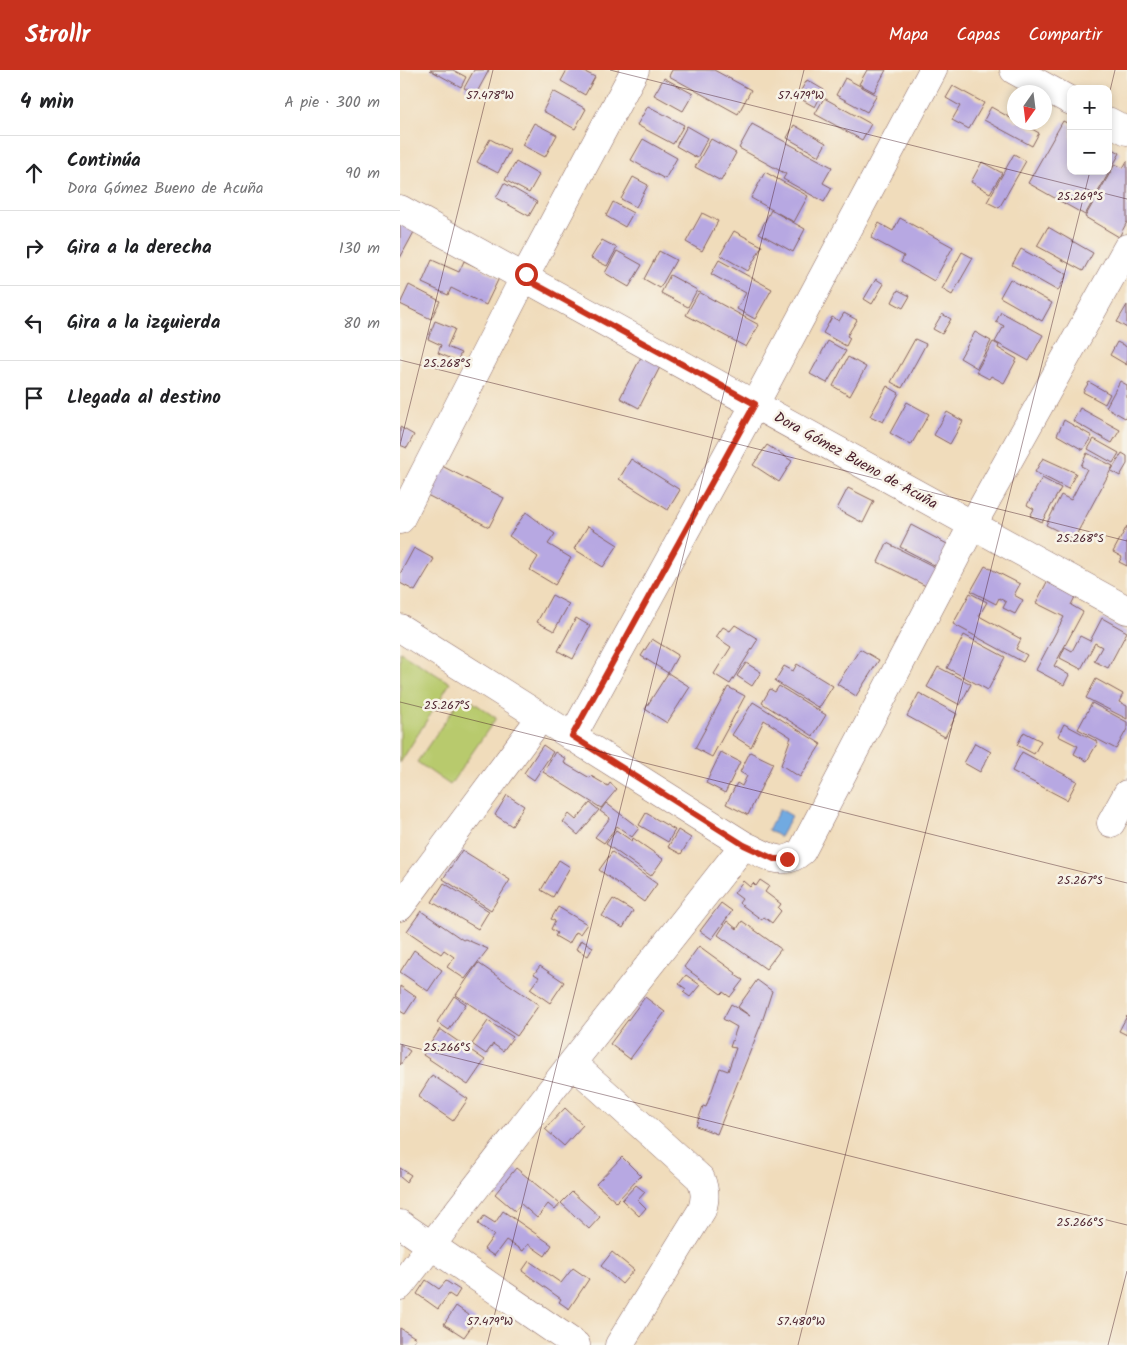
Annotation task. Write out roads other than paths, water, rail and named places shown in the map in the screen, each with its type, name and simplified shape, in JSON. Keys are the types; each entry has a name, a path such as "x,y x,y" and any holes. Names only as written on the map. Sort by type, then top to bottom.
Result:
{"street":[{"path":"400,520 524,278 635,70"},
{"path":"572,736 755,404 932,70"},
{"path":"1014,70 1067,99"},
{"path":"1112,123 1127,131"},
{"name":"Dora Gómez Bueno de Acuña","path":"400,209 1127,610"},
{"path":"400,628 744,845 774,859 782,860 796,857 802,851 973,524 1127,248"},
{"path":"400,906 541,717"},
{"path":"1111,823 1127,794"},
{"path":"400,1286 572,1063 744,845"},
{"path":"572,1063 701,1179 706,1192 706,1200 702,1210 619,1345"},
{"path":"400,1224 576,1345"}],"water":[{"path":"780,809 792,816 780,837 768,830"}]}
